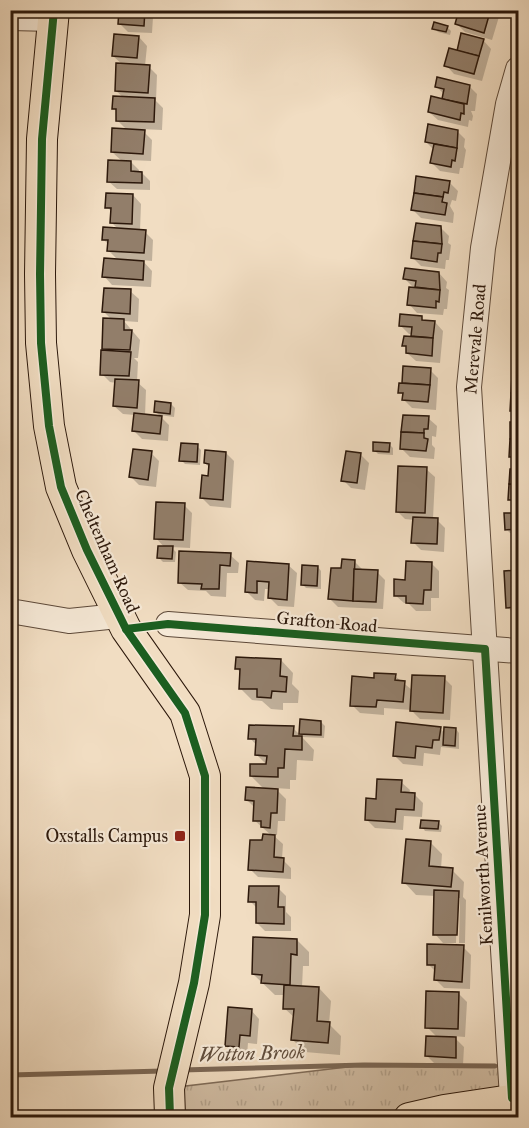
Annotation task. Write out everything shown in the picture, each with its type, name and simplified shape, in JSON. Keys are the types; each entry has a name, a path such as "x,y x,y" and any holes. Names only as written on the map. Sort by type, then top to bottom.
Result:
{"main road":[{"name":"Cheltenham Road","path":"53,15 42,140 41,342 49,426 61,487 118,616 185,713 205,776 205,915 171,1100"},
{"path":"409,1118 515,1099"}],"street":[{"path":"10,18 53,15"},
{"name":"Merevale Road","path":"485,649 469,387 483,248 508,104 519,69"},
{"path":"13,619 69,621 118,616"},
{"name":"Grafton Road","path":"168,624 519,651"},
{"name":"Kenilworth Avenue","path":"485,649 515,1099"}],"green space":[{"path":"364,1065 518,1066 518,1099 409,1117 176,1117 169,1088"}],"building":[{"path":"119,10 145,10 144,26 118,24"},
{"path":"459,10 490,12 484,33 455,24"},
{"path":"434,22 448,26 446,32 432,29"},
{"path":"461,33 484,39 479,56 457,51"},
{"path":"114,34 139,36 137,58 112,56"},
{"path":"449,48 479,56 474,74 444,66"},
{"path":"116,63 150,65 148,93 115,91"},
{"path":"437,77 470,85 467,104 442,99 444,89 435,87"},
{"path":"113,96 155,98 154,122 116,121 116,109 112,109"},
{"path":"431,96 464,104 464,114 461,113 460,120 428,112"},
{"path":"428,124 458,130 457,148 425,142"},
{"path":"112,128 145,130 143,154 111,152"},
{"path":"434,144 457,148 455,161 452,160 451,167 430,163"},
{"path":"108,160 131,161 131,171 142,172 142,183 107,182"},
{"path":"416,176 450,181 448,193 444,192 443,197 414,193"},
{"path":"106,193 133,194 132,224 110,223 111,208 105,208"},
{"path":"414,193 443,197 442,202 447,203 445,215 411,210"},
{"path":"416,223 441,226 442,244 413,241"},
{"path":"103,227 146,230 144,253 107,251 108,240 102,240"},
{"path":"413,241 442,244 437,262 411,258"},
{"path":"104,258 144,261 143,280 102,277"},
{"path":"405,268 439,272 440,290 415,287 416,281 403,279"},
{"path":"409,287 440,290 436,308 407,305"},
{"path":"104,288 131,289 130,314 102,312"},
{"path":"400,314 422,316 422,320 435,321 433,338 411,336 412,327 399,326"},
{"path":"103,318 124,319 124,330 132,330 130,350 102,349"},
{"path":"404,336 433,338 432,356 406,353 406,346 402,346"},
{"path":"513,343 518,344 518,361 512,360"},
{"path":"101,350 131,352 129,376 100,375"},
{"path":"403,366 431,368 430,385 402,383"},
{"path":"512,376 518,376 518,393 511,393"},
{"path":"115,379 139,380 137,408 113,406"},
{"path":"399,383 430,385 428,402 402,400 403,393 398,393"},
{"path":"511,393 518,393 518,411 510,411"},
{"path":"155,401 171,403 170,414 154,412"},
{"path":"134,413 162,416 160,434 132,431"},
{"path":"403,415 429,416 428,429 424,429 424,433 401,432"},
{"path":"510,422 518,422 518,439 510,439"},
{"path":"401,432 424,433 424,438 428,439 426,451 400,449"},
{"path":"510,439 518,439 518,457 509,457"},
{"path":"373,442 390,443 389,452 373,451"},
{"path":"181,443 198,444 197,462 179,461"},
{"path":"133,449 152,451 148,480 129,477"},
{"path":"205,450 226,452 223,500 200,498 202,475 208,476 209,464 204,463"},
{"path":"346,451 361,453 357,483 341,481"},
{"path":"398,466 427,467 425,513 396,512"},
{"path":"510,469 518,469 518,485 509,484"},
{"path":"509,484 518,485 518,500 508,500"},
{"path":"156,502 185,503 183,540 154,539"},
{"path":"504,513 518,513 518,529 505,530"},
{"path":"413,517 438,518 437,544 411,543"},
{"path":"158,546 173,546 172,559 157,558"},
{"path":"179,551 231,553 230,566 220,565 219,589 201,589 202,584 178,583"},
{"path":"342,559 355,560 353,601 328,599 331,568 341,568"},
{"path":"247,561 289,564 287,600 268,598 269,582 257,581 257,593 245,592"},
{"path":"406,561 432,562 431,590 424,590 423,604 406,603 406,596 394,596 394,579 405,580"},
{"path":"302,565 318,566 317,586 301,585"},
{"path":"354,569 378,570 376,602 353,601"},
{"path":"518,570 518,607 506,608 504,571"},
{"path":"236,657 281,659 280,676 287,677 286,692 272,691 271,698 257,697 257,689 239,689 240,669 235,669"},
{"path":"374,673 396,674 395,680 405,681 403,702 377,700 376,707 350,706 352,676 374,678"},
{"path":"412,675 445,676 443,713 410,711"},
{"path":"300,719 321,721 321,735 299,734"},
{"path":"396,722 441,727 439,740 433,740 432,748 416,746 415,758 393,756"},
{"path":"249,725 294,726 293,736 302,736 302,750 285,749 284,768 278,768 278,777 250,776 250,764 266,764 267,756 255,755 256,739 248,739"},
{"path":"444,727 456,728 455,746 443,745"},
{"path":"377,779 402,780 401,792 415,793 414,810 396,809 395,822 365,820 366,798 376,799"},
{"path":"246,787 278,789 277,813 271,813 270,828 261,827 261,821 253,821 254,801 245,800"},
{"path":"421,820 439,821 438,829 420,828"},
{"path":"263,834 275,835 274,857 284,858 283,872 248,870 250,840 262,840"},
{"path":"406,839 431,841 429,866 453,868 451,887 402,883"},
{"path":"249,886 279,886 278,907 284,907 284,924 256,923 256,902 248,902"},
{"path":"434,890 459,891 457,935 433,935"},
{"path":"253,937 297,939 297,955 291,954 290,985 261,983 262,975 252,974"},
{"path":"427,944 464,945 462,982 434,980 435,965 427,965"},
{"path":"284,985 319,987 317,1021 330,1022 328,1043 291,1040 294,1009 283,1009"},
{"path":"426,991 459,992 458,1029 425,1028"},
{"path":"228,1007 252,1009 250,1036 240,1035 239,1047 225,1046"},
{"path":"426,1036 456,1037 456,1058 425,1056"}],"waterway":[{"name":"Wotton Brook","path":"182,1070 364,1065 495,1066"},
{"name":"Wotton Brook","path":"10,1075 163,1071"}],"cycle path":[{"path":"54,10 42,139 41,343 49,426 61,487 87,550 126,629 185,713 205,776 205,915 194,983 169,1088 170,1116"},
{"path":"126,629 168,624 485,649 512,1098"}],"place":[{"name":"Oxstalls Campus","path":"180,836"}]}
